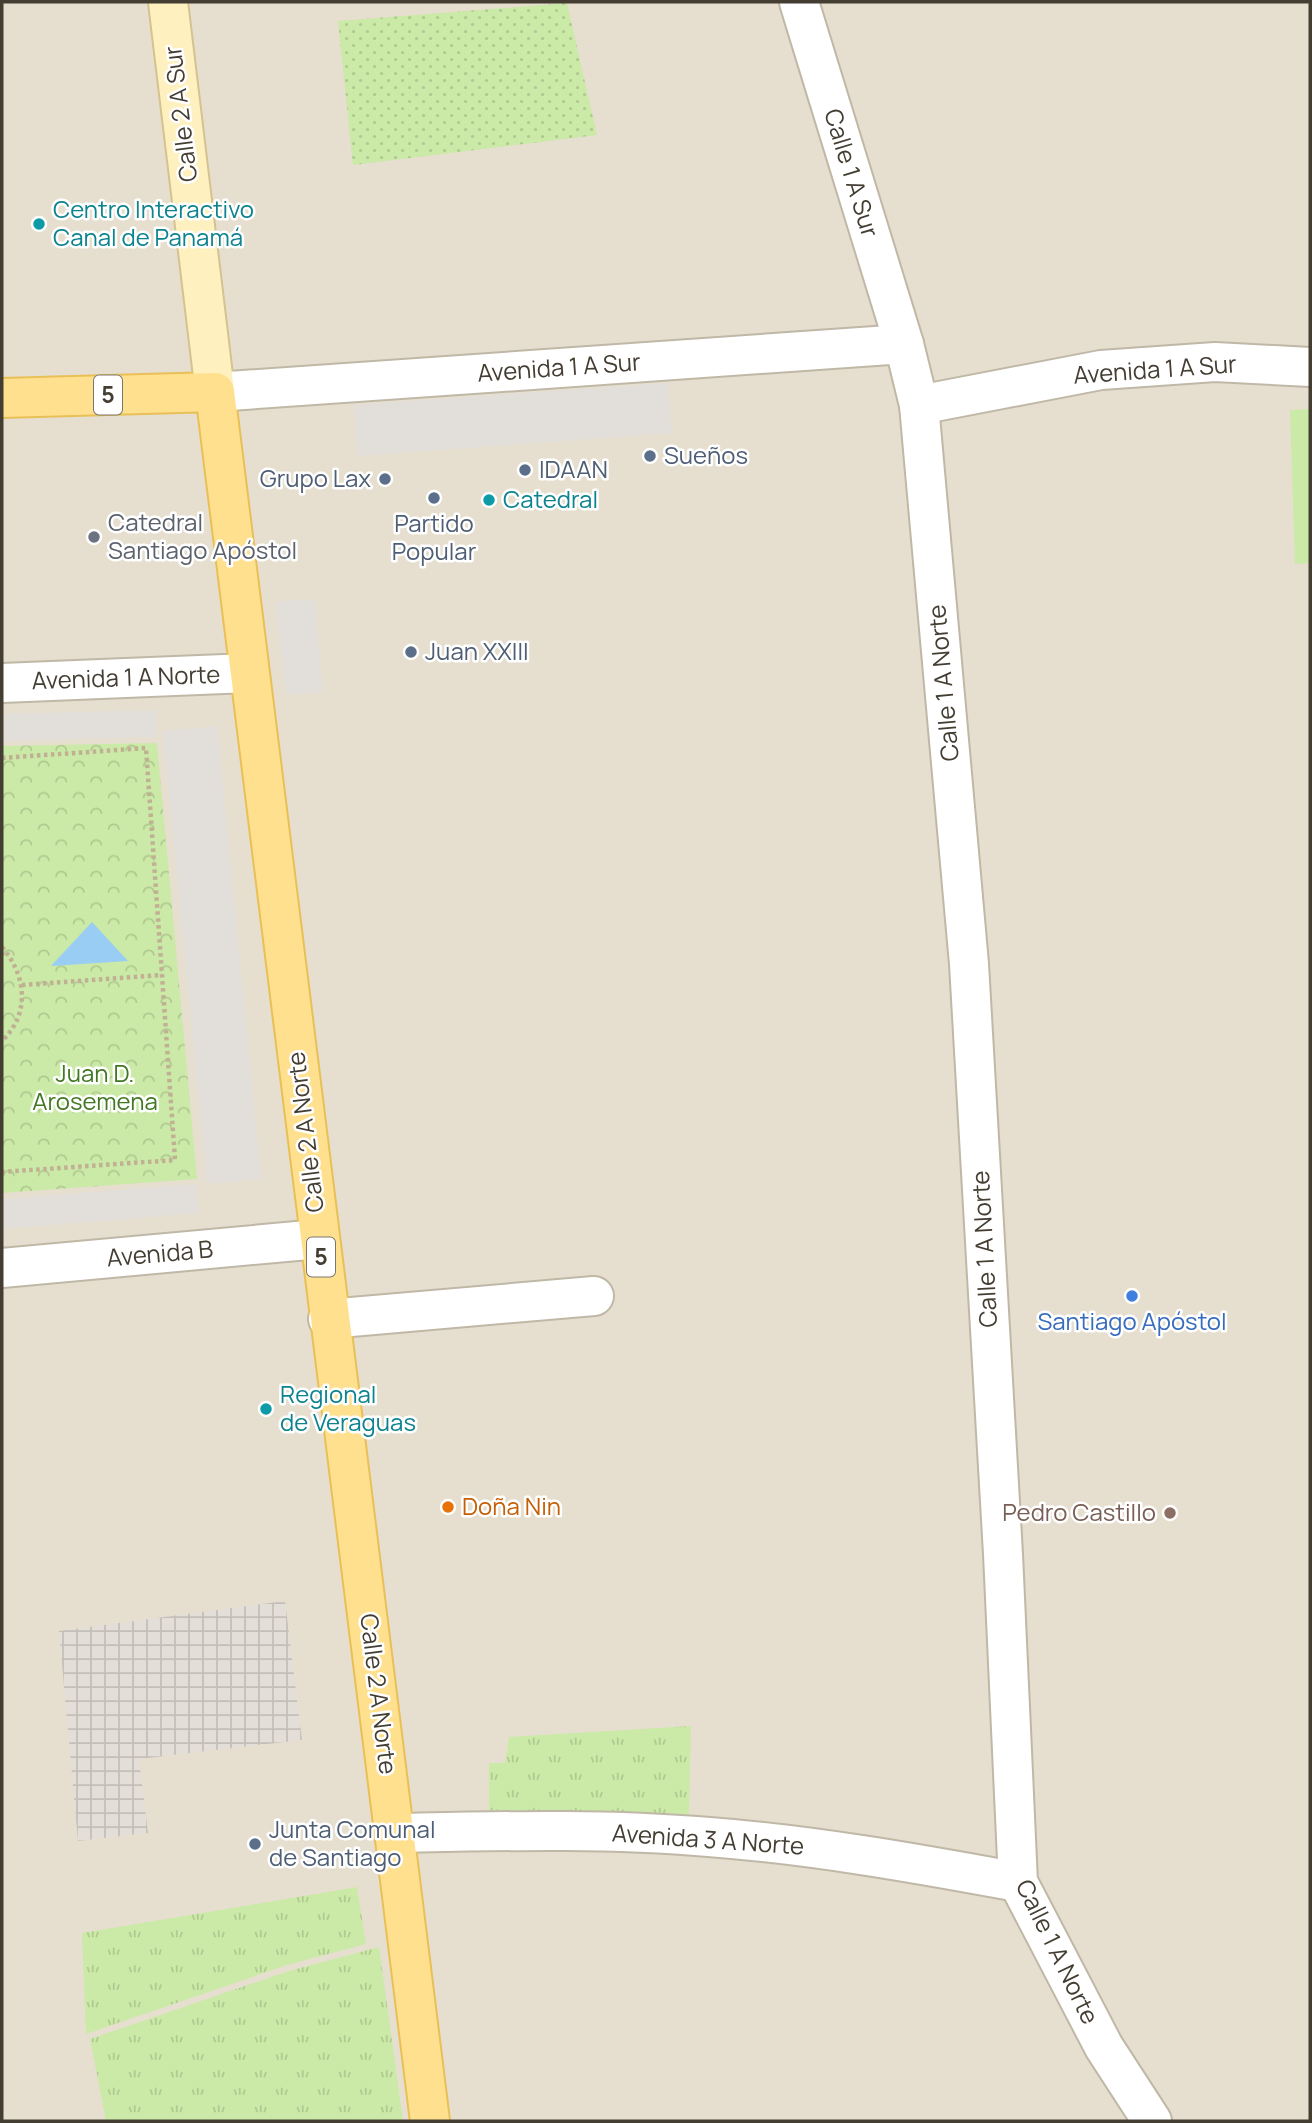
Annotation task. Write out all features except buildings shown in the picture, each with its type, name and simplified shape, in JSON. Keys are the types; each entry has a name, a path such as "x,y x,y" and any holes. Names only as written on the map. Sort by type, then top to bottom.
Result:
{"main road":[{"name":"Calle 2 A Sur","path":"168,2 215,392"},
{"name":"5","path":"2,398 215,392"},
{"name":"Calle 2 A Norte","path":"215,392 328,1319 396,1833 430,2121"}],"street":[{"name":"Calle 1 A Sur","path":"799,2 904,344"},
{"name":"Avenida 1 A Sur","path":"215,392 904,344"},
{"name":"Calle 1 A Norte","path":"904,344 919,405 968,964 1003,1555 1018,1882 1104,2047 1152,2121"},
{"name":"Avenida 1 A Sur","path":"919,405 1101,370 1215,362 1310,367"},
{"name":"Avenida 1 A Norte","path":"2,683 249,673"},
{"name":"Avenida B","path":"2,1268 319,1239"},
{"path":"328,1319 594,1296"},
{"name":"Avenida 3 A Norte","path":"396,1833 552,1830 708,1837 864,1854 1018,1882"}],"path":[{"path":"2,758 146,748 175,1160 2,1172"},
{"path":"2,947 19,970 22,985 18,1020 2,1041"},
{"path":"22,985 162,975"}],"shaded area":[{"path":"2,2 1310,2 1310,2121 2,2121"},
{"path":"668,383 672,433 358,456 354,405"},
{"path":"314,599 323,692 286,695 276,602"},
{"path":"156,710 157,737 2,741 2,714"},
{"path":"217,726 261,1179 207,1184 163,731"},
{"path":"196,1184 199,1213 2,1229 2,1199"},
{"path":"285,1601 302,1740 139,1759 148,1833 78,1841 59,1631"}],"green space":[{"path":"567,3 597,135 353,165 338,21"},
{"path":"1310,409 1310,563 1295,564 1290,410"},
{"name":"Juan D. Arosemena","path":"157,743 197,1179 2,1193 2,746"},
{"path":"691,1726 689,1814 489,1810 489,1763 505,1763 509,1737"},
{"path":"357,1887 366,1944 287,1965 86,2034 82,1933"},
{"path":"379,1947 403,2121 106,2121 90,2039 289,1971"}],"water":[{"path":"92,922 128,961 51,966"}],"place":[{"name":"Centro Interactivo Canal de Panamá","path":"39,224"},
{"name":"Sueños","path":"650,456"},
{"name":"IDAAN","path":"525,470"},
{"name":"Grupo Lax","path":"385,479"},
{"name":"Partido Popular","path":"434,498"},
{"name":"Catedral","path":"489,500"},
{"name":"Catedral Santiago Apóstol","path":"94,537"},
{"name":"Juan XXIII","path":"411,652"},
{"name":"Santiago Apóstol","path":"1132,1296"},
{"name":"Regional de Veraguas","path":"266,1409"},
{"name":"Doña Nin","path":"448,1507"},
{"name":"Pedro Castillo","path":"1170,1513"},
{"name":"Junta Comunal de Santiago","path":"255,1844"}]}
